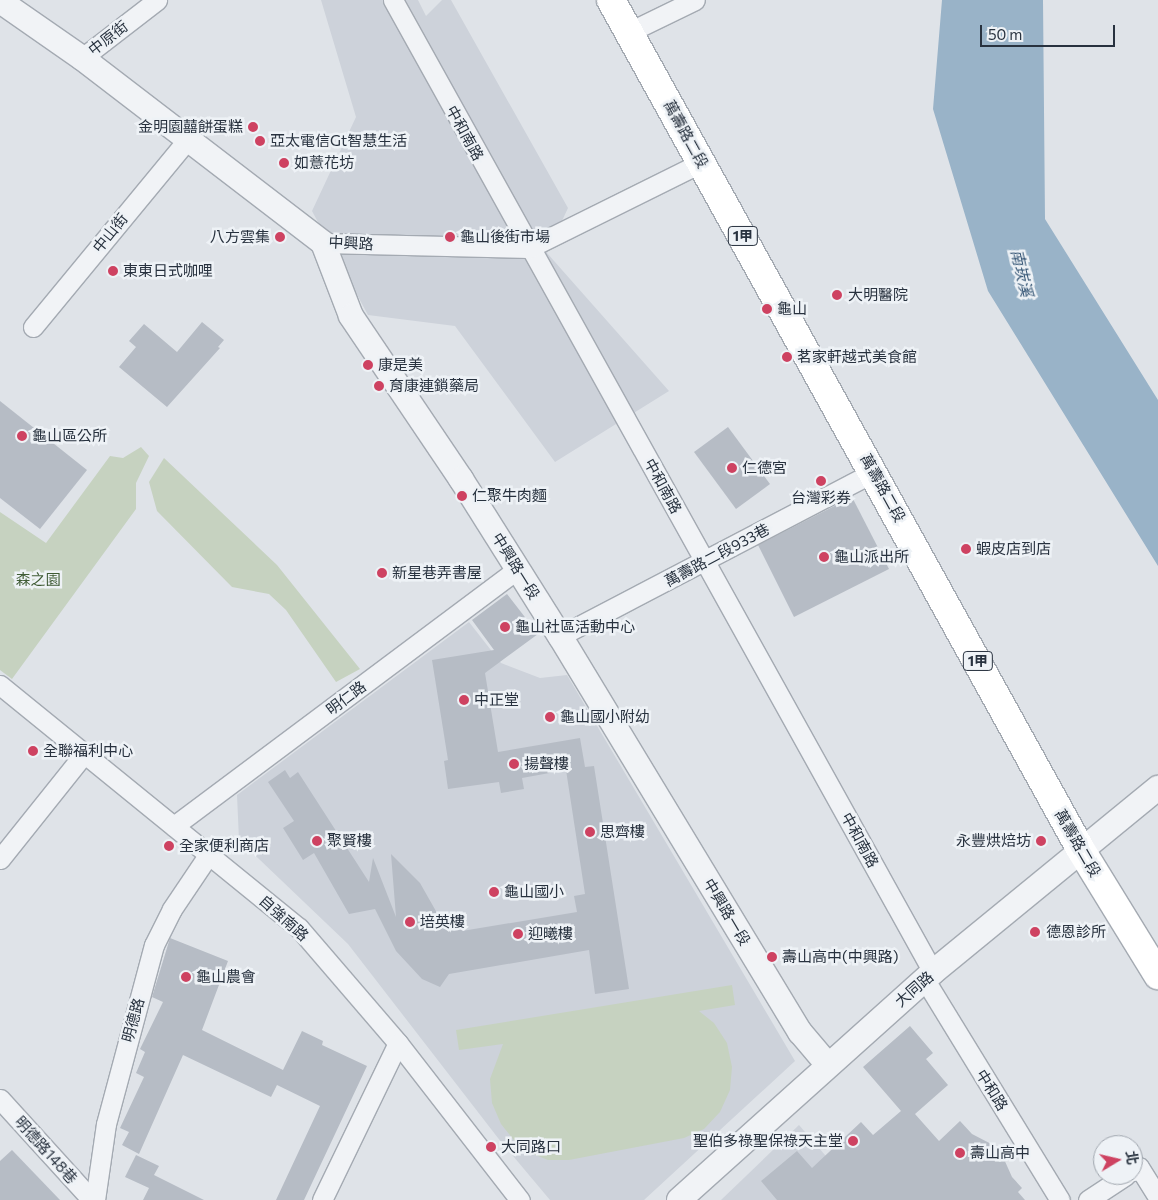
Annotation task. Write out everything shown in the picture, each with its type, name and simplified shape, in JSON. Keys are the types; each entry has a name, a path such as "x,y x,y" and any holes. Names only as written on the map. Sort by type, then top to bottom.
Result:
{"main road":[{"name":"萬壽路二段","path":"611,0 874,472 1081,850 1156,967"}],"street":[{"name":"中原街","path":"82,58 157,0"},
{"name":"中和南路","path":"394,0 705,562 929,976"},
{"path":"629,32 695,0"},
{"name":"中興路","path":"3,10 82,58 323,243 530,248 702,162"},
{"name":"中山街","path":"32,327 188,139"},
{"name":"中興路一段","path":"323,243 351,316 461,479 518,569 800,1032 827,1064"},
{"name":"萬壽路二段933巷","path":"560,636 705,562 874,472"},
{"name":"明仁路","path":"174,826 518,569"},
{"name":"自強南路","path":"0,685 83,755 299,928 398,1043 520,1200"},
{"path":"0,859 83,755"},
{"name":"大同路","path":"679,1200 827,1064 929,976 1158,788"},
{"name":"明德路","path":"93,1200 106,1124 154,945 172,909 209,854"},
{"name":"中和路","path":"929,976 1060,1200"},
{"path":"322,1200 398,1043"},
{"name":"明德路148巷","path":"0,1099 93,1200"},
{"path":"1143,1182 1158,1198"},
{"path":"1088,1200 1111,1185"}],"shaded area":[{"path":"321,0 418,0 426,16 442,0 451,0 568,208 547,253 669,391 555,462 455,326 368,315 312,211 356,117"},
{"name":"龜山國小","path":"469,622 501,663 540,678 567,675 795,1061 644,1200 550,1200 498,1138 348,944 239,840 237,795"},
{"path":"799,1125 864,1200 721,1200"}],"green space":[{"name":"森之園","path":"141,447 149,456 136,483 136,509 12,679 0,670 0,512 46,543 110,456 123,458"},
{"path":"164,458 277,565 360,669 336,682 286,610 269,594 232,587 157,511 149,482"},
{"path":"732,985 735,1005 699,1011 714,1023 727,1043 732,1067 730,1090 720,1112 704,1129 684,1138 569,1160 548,1160 533,1154 517,1144 501,1124 492,1103 490,1079 503,1044 459,1050 456,1030"}],"water":[{"name":"南崁溪","path":"942,0 1043,0 1045,219 1158,400 1158,566 988,291 933,109"}],"building":[{"path":"202,322 224,340 218,347 220,348 167,407 119,367 136,347 129,341 144,324 177,352"},
{"name":"龜山區公所","path":"0,401 87,470 40,529 0,498"},
{"name":"仁德宮","path":"728,427 770,484 736,509 694,452"},
{"name":"龜山派出所","path":"852,497 889,569 794,617 758,545"},
{"path":"507,594 538,634 485,673 498,752 580,738 585,767 594,766 629,989 595,994 589,950 449,974 440,987 422,979 396,951 375,909 349,914 314,853 303,860 283,828 294,821 268,782 285,770 290,778 298,772 369,882 373,858 396,917 391,854 420,883 441,920 459,917 462,931 577,912 574,896 585,894 566,770 522,778 524,789 501,793 499,782 448,789 444,761 448,760 432,660 494,650 472,620"},
{"path":"170,938 228,961 202,1030 283,1070 302,1031 323,1041 322,1045 367,1066 304,1200 276,1200 320,1106 277,1085 271,1097 183,1055 139,1154 122,1145 129,1132 120,1128 144,1077 136,1073 145,1052 140,1049 163,1002 152,997"},
{"path":"910,1026 933,1053 926,1059 948,1085 915,1114 939,1141 960,1121 972,1134 999,1148 1012,1177 1022,1188 1018,1192 1025,1200 777,1200 761,1181 797,1151 812,1168 861,1122 873,1135 901,1111 863,1067"},
{"path":"12,1150 60,1200 0,1200 0,1161"},
{"path":"136,1155 159,1166 154,1175 204,1200 143,1200 149,1188 125,1177"}],"place":[{"name":"金明園囍餅蛋糕","path":"253,127"},
{"name":"亞太電信Gt智慧生活","path":"260,141"},
{"name":"如薏花坊","path":"284,163"},
{"name":"八方雲集","path":"280,237"},
{"name":"龜山後街市場","path":"450,237"},
{"name":"東東日式咖哩","path":"113,271"},
{"name":"大明醫院","path":"837,295"},
{"name":"龜山","path":"767,309"},
{"name":"茗家軒越式美食館","path":"787,357"},
{"name":"康是美","path":"368,365"},
{"name":"育康連鎖藥局","path":"379,386"},
{"name":"龜山區公所","path":"22,436"},
{"name":"仁德宮","path":"732,468"},
{"name":"台灣彩券","path":"821,481"},
{"name":"仁聚牛肉麵","path":"462,496"},
{"name":"蝦皮店到店","path":"966,549"},
{"name":"龜山派出所","path":"824,557"},
{"name":"新星巷弄書屋","path":"382,573"},
{"name":"龜山社區活動中心","path":"505,627"},
{"name":"中正堂","path":"464,700"},
{"name":"龜山國小附幼","path":"550,717"},
{"name":"全聯福利中心","path":"33,751"},
{"name":"揚聲樓","path":"514,764"},
{"name":"思齊樓","path":"590,832"},
{"name":"聚賢樓","path":"317,841"},
{"name":"永豐烘焙坊","path":"1041,841"},
{"name":"全家便利商店","path":"169,846"},
{"name":"龜山國小","path":"494,892"},
{"name":"培英樓","path":"410,922"},
{"name":"德恩診所","path":"1035,932"},
{"name":"迎曦樓","path":"518,934"},
{"name":"壽山高中(中興路)","path":"772,957"},
{"name":"龜山農會","path":"186,977"},
{"name":"聖伯多祿聖保祿天主堂","path":"853,1141"},
{"name":"大同路口","path":"491,1147"},
{"name":"壽山高中","path":"960,1153"}]}
